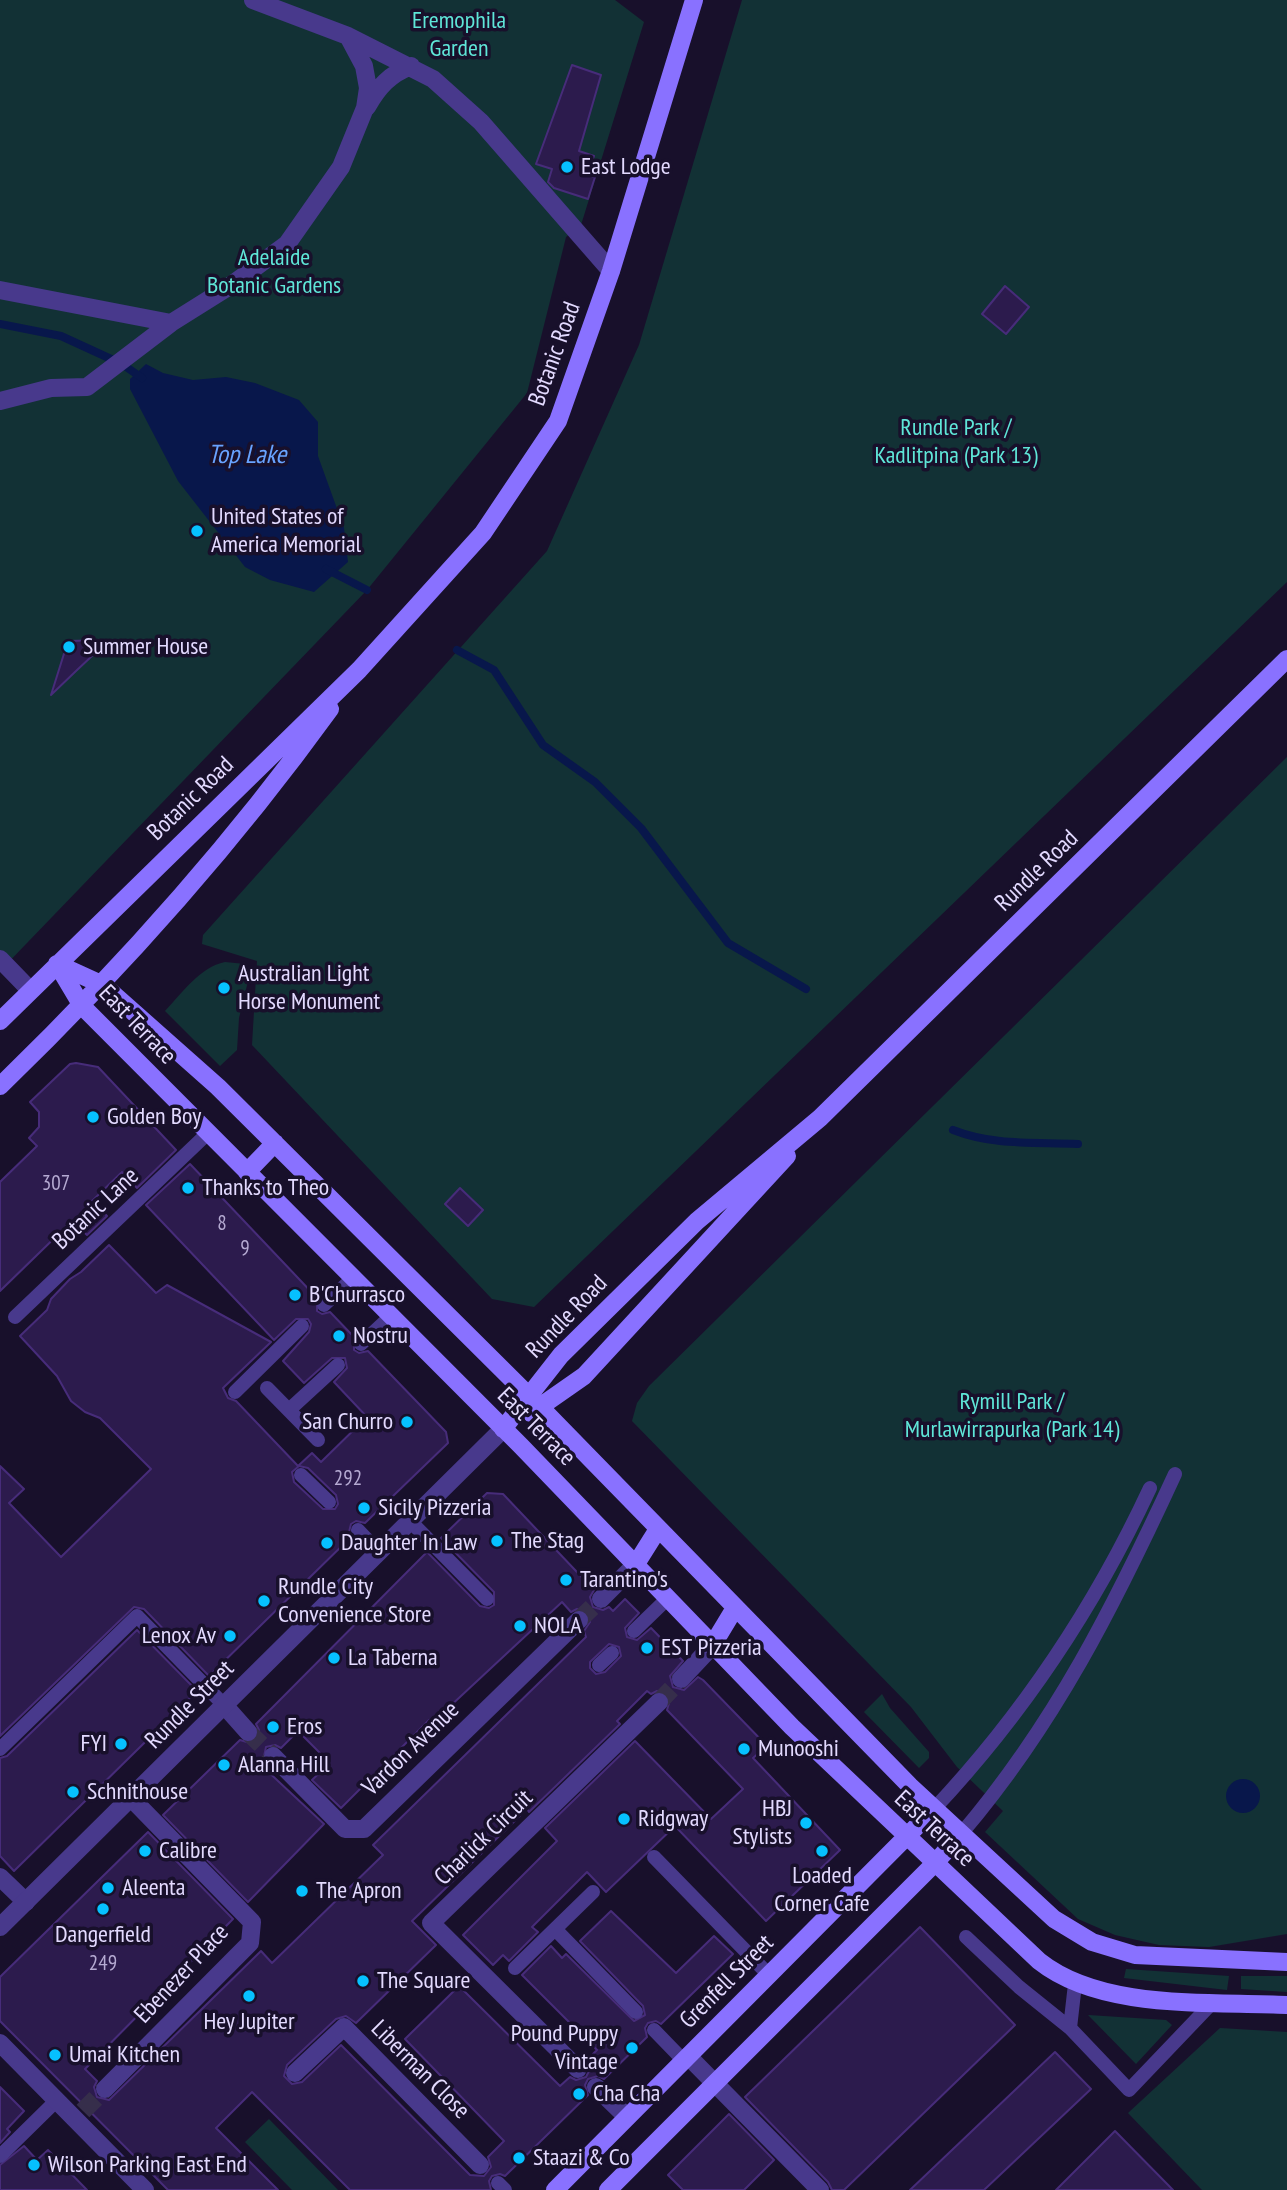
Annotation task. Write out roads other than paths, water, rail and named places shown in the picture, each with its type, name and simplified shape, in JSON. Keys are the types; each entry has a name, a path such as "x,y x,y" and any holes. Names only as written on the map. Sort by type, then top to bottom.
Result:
{"main road":[{"name":"Botanic Road","path":"0,1021 359,670 482,533 558,421 611,271 692,1"},
{"name":"Rundle Road","path":"503,1429 541,1408 592,1368 820,1118 1287,660"},
{"name":"Botanic Road","path":"0,1086 103,985 251,816 359,670"},
{"name":"East Terrace","path":"57,964 103,985 142,1017 275,1143 541,1408 934,1809 1054,1919 1092,1942 1135,1955 1287,1962"},
{"name":"East Terrace","path":"57,964 82,1006 636,1564 712,1646 906,1838 1039,1961 1075,1984 1149,1998 1287,2005"},
{"name":"Rundle Road","path":"503,1429 561,1355 697,1221 820,1118"},
{"path":"247,1172 275,1143"},
{"path":"636,1564 658,1529"},
{"path":"712,1646 735,1608"},
{"name":"Grenfell Street","path":"555,2190 934,1809"},
{"path":"608,2190 961,1834"}],"street":[{"path":"253,0 348,37 411,66 443,86 481,122 611,271"},
{"path":"348,37 364,66 367,79 367,99 361,120"},
{"path":"0,401 51,388 87,387 171,323 230,286 287,244 329,187 379,87 391,76 411,66"},
{"path":"0,290 171,323"},
{"path":"0,959 30,990"},
{"name":"Rundle Street","path":"0,1927 503,1429"},
{"path":"601,1599 636,1564"},
{"name":"Vardon Avenue","path":"273,1756 345,1829 364,1829 579,1620"},
{"path":"681,1679 712,1646"},
{"name":"Charlick Circuit","path":"578,2069 431,1923 659,1702"},
{"path":"224,1706 248,1732"},
{"name":"Ebenezer Place","path":"105,2089 250,1943 252,1922 131,1798"},
{"path":"0,1877 26,1902"},
{"name":"Liberman Close","path":"295,2073 344,2027 480,2165"},
{"path":"0,2043 56,2101 79,2115 145,2190"},
{"path":"686,2058 715,2083 820,2190"},
{"path":"596,2087 627,2117"}],"lane":[{"name":"Botanic Lane","path":"15,1317 208,1133"},
{"path":"324,1305 353,1278"},
{"path":"361,1344 391,1316"},
{"path":"234,1392 302,1326"},
{"path":"289,1410 338,1365"},
{"path":"267,1388 318,1440"},
{"path":"961,1834 1031,1743 1095,1640 1175,1474"},
{"path":"301,1475 329,1502"},
{"path":"934,1809 1034,1692 1091,1605 1150,1488"},
{"path":"410,1521 486,1599"},
{"path":"358,1531 379,1552"},
{"path":"1121,1548 1137,1556"},
{"path":"634,1631 668,1598"},
{"path":"0,1749 137,1616 224,1706"},
{"path":"599,1665 612,1653"},
{"path":"654,1857 769,1975"},
{"path":"515,1968 593,1892"},
{"path":"555,1929 636,2012"},
{"path":"966,1937 1019,1987 1070,2028 1129,2090 1213,2002"},
{"path":"1070,2028 1075,1984"},
{"path":"654,2030 686,2058"},
{"path":"0,2156 56,2101"}],"water":[{"name":"Top Lake","path":"146,364 163,373 193,380 226,377 255,383 299,400 318,422 318,456 344,528 348,562 314,592 270,580 245,567 178,481 130,389 130,379"},
{"path":"1243,1779 1255,1784 1260,1796 1255,1808 1243,1813 1231,1808 1226,1796 1231,1784"}],"waterway":[{"path":"0,324 61,336 122,364 142,378"},
{"path":"326,569 367,590"},
{"path":"457,650 494,670 543,745 595,782 641,828 728,943 806,989"},
{"path":"953,1130 999,1141 1078,1144"}],"tunnel":[{"path":"579,1620 601,1599"},
{"path":"659,1702 681,1679"},
{"path":"248,1732 273,1756"},
{"path":"83,2111 105,2089"}],"place":[{"name":"East Lodge","path":"567,167"},
{"name":"United States of America Memorial","path":"197,531"},
{"name":"Summer House","path":"69,647"},
{"name":"Australian Light Horse Monument","path":"224,988"},
{"name":"Golden Boy","path":"93,1117"},
{"name":"Thanks to Theo","path":"188,1188"},
{"name":"B'Churrasco","path":"295,1295"},
{"name":"Nostru","path":"339,1336"},
{"name":"San Churro","path":"407,1422"},
{"name":"Sicily Pizzeria","path":"364,1508"},
{"name":"The Stag","path":"497,1541"},
{"name":"Daughter In Law","path":"327,1543"},
{"name":"Tarantino's","path":"566,1580"},
{"name":"Rundle City Convenience Store","path":"264,1601"},
{"name":"NOLA","path":"520,1626"},
{"name":"Lenox Av","path":"230,1636"},
{"name":"EST Pizzeria","path":"647,1648"},
{"name":"La Taberna","path":"334,1658"},
{"name":"Eros","path":"273,1727"},
{"name":"FYI","path":"121,1744"},
{"name":"Munooshi","path":"744,1749"},
{"name":"Alanna Hill","path":"224,1765"},
{"name":"Schnithouse","path":"73,1792"},
{"name":"Ridgway","path":"624,1819"},
{"name":"HBJ Stylists","path":"806,1823"},
{"name":"Calibre","path":"145,1851"},
{"name":"Loaded Corner Cafe","path":"822,1851"},
{"name":"Aleenta","path":"108,1888"},
{"name":"The Apron","path":"302,1891"},
{"name":"Dangerfield","path":"103,1909"},
{"name":"The Square","path":"363,1981"},
{"name":"Hey Jupiter","path":"249,1996"},
{"name":"Pound Puppy Vintage","path":"632,2048"},
{"name":"Umai Kitchen","path":"55,2055"},
{"name":"Cha Cha","path":"579,2094"},
{"name":"Staazi & Co","path":"519,2158"},
{"name":"Wilson Parking East End","path":"34,2165"}],"park label":[{"name":"Eremophila Garden","path":"459,35"},
{"name":"Adelaide Botanic Gardens","path":"274,272"},
{"name":"Rundle Park / Kadlitpina (Park 13)","path":"956,442"},
{"name":"Rymill Park / Murlawirrapurka (Park 14)","path":"1012,1416"}]}
